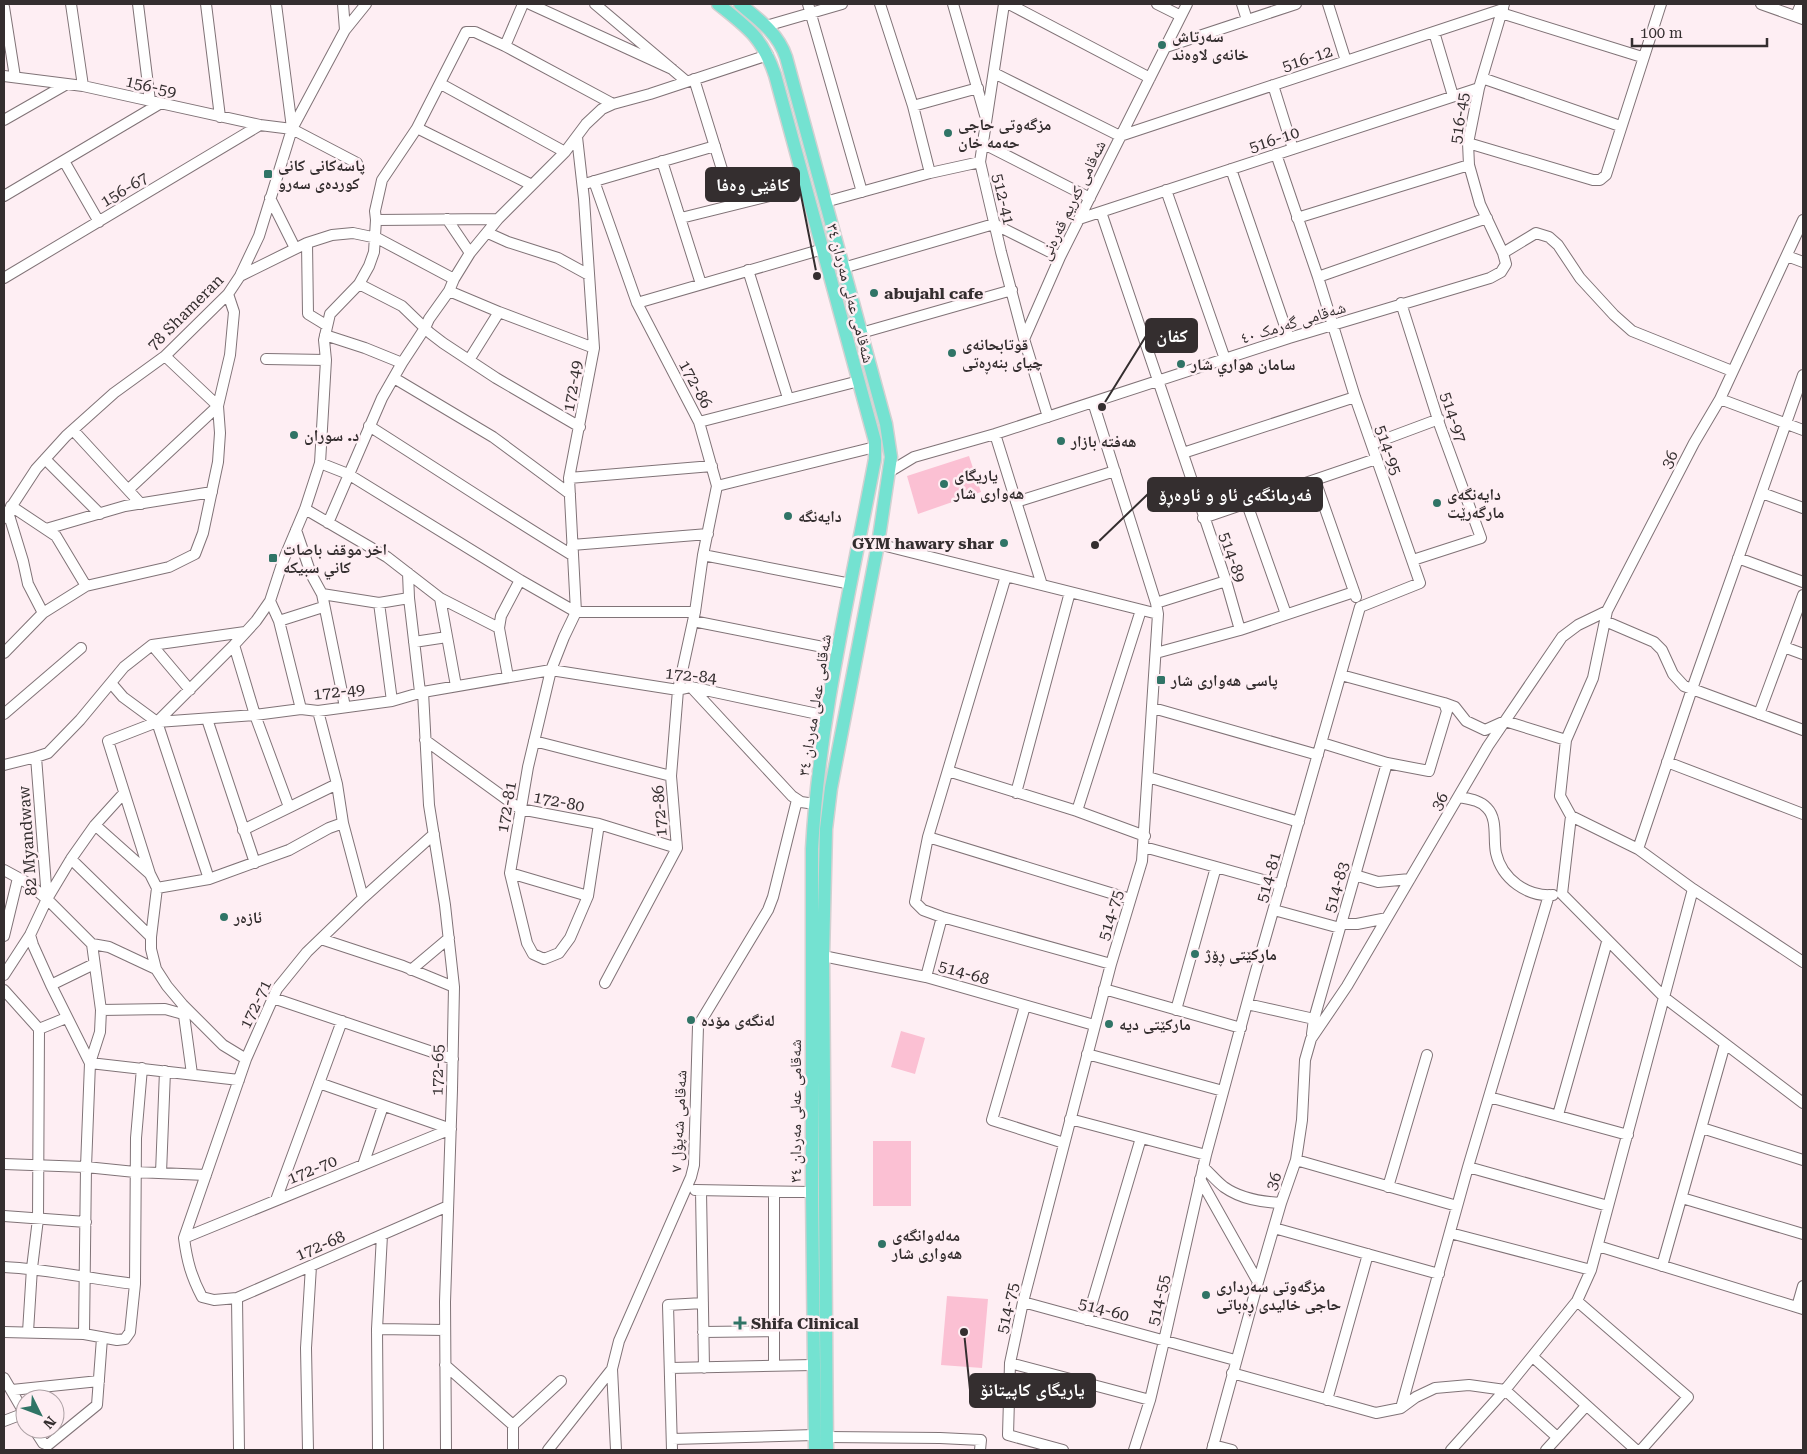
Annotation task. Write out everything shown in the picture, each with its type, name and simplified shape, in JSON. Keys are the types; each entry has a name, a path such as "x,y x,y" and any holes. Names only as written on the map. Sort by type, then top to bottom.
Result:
{"main road":[{"name":"شەقامی عەلی مەردان ٣٤","path":"718,4 752,33 768,55 875,441 875,459 827,716 815,804 812,849 813,1366 821,1436 827,1450"},
{"name":"شەقامی عەلی مەردان ٣٤","path":"740,4 766,26 780,42 786,57 886,424 891,457 878,544 828,808 825,849 823,956 821,1436 814,1450"},
{"path":"852,581 870,581"},
{"path":"848,602 866,605"}],"street":[{"path":"71,4 82,86"},
{"path":"138,4 150,101"},
{"path":"206,4 220,117"},
{"path":"276,4 292,130"},
{"path":"343,4 345,30"},
{"name":"78 Shameran","path":"8,512 36,469 73,430 114,393 166,356 228,294 240,276 259,236 292,130 345,30 366,4"},
{"path":"505,46 522,4"},
{"path":"530,4 672,69 690,80 715,146 733,205"},
{"path":"595,4 672,69"},
{"path":"766,26 809,8 842,4"},
{"path":"880,4 913,106 930,173"},
{"path":"954,4 986,121"},
{"name":"512-41","path":"1004,4 980,162 1024,339"},
{"path":"1009,4 1150,78"},
{"path":"1157,4 1181,16"},
{"name":"شەقامی کەریم قەرەنی","path":"1024,339 1060,256 1187,4"},
{"path":"1242,4 1247,20"},
{"path":"1166,47 1296,4"},
{"path":"1328,4 1346,61"},
{"path":"1468,143 1594,180 1600,180 1606,175 1642,57 1661,4"},
{"path":"1762,4 1800,18 1801,4"},
{"path":"4,7 15,77"},
{"path":"809,8 862,192"},
{"path":"1503,8 1642,57"},
{"name":"516-12","path":"1120,136 1503,8"},
{"name":"516-45","path":"1503,8 1480,83 1468,143 1469,165 1480,204 1506,264"},
{"path":"607,39 616,23"},
{"path":"246,1059 223,1045 183,1009 156,969 152,937 157,888 150,874 108,741 157,722 234,645 270,601 283,561 305,509 320,462 326,360 325,330 330,314 358,284 369,266 374,252 375,210 382,180 417,128 466,32 475,32 505,46 613,104"},
{"path":"1434,32 1453,96"},
{"path":"328,523 382,398 429,319 449,291 470,253 498,219 565,152 586,124 595,115 613,104 650,94 768,55"},
{"path":"994,73 1120,136"},
{"name":"156-59","path":"4,76 82,86 260,126 292,130 357,163"},
{"path":"1480,83 1620,126"},
{"name":"516-10","path":"1078,220 1453,96 1480,83"},
{"path":"4,120 67,84"},
{"path":"441,84 565,152"},
{"path":"1273,85 1292,149"},
{"path":"913,106 978,88"},
{"path":"4,196 161,103"},
{"name":"156-67","path":"4,278 260,126"},
{"path":"417,128 532,185"},
{"name":"172-49","path":"564,637 576,612 569,478 594,348 583,185 577,137"},
{"path":"982,143 1090,198"},
{"path":"583,185 715,146"},
{"name":"514-95","path":"1276,154 1318,277 1354,397 1420,584 1360,607"},
{"path":"64,161 99,222"},
{"path":"662,161 701,284"},
{"path":"825,202 930,173 980,162"},
{"path":"1297,218 1469,165"},
{"path":"1231,169 1289,338"},
{"name":"172-86","path":"594,181 637,303 699,422 717,486 703,556 694,616 678,690 671,776 677,848 605,984"},
{"path":"681,218 806,187"},
{"path":"1166,190 1225,359"},
{"path":"270,198 295,248"},
{"name":"514-89","path":"1101,212 1226,581 1240,630"},
{"path":"1318,277 1487,218"},
{"path":"447,219 470,253"},
{"path":"376,220 498,219"},
{"name":"36","path":"1213,1448 1258,1282 1281,1203 1296,1160 1302,1120 1305,1060 1311,1039 1347,986 1488,746 1562,637 1578,625 1606,616 1694,443 1720,399 1803,220"},
{"path":"843,268 994,224 1060,256"},
{"path":"240,276 307,243 332,235 353,233 375,238 454,279"},
{"path":"488,233 508,242 558,258 589,275"},
{"path":"1503,254 1536,234 1549,238 1558,244 1580,278 1614,315 1632,331 1732,371"},
{"path":"307,243 308,314 325,330 402,363"},
{"path":"637,303 822,249"},
{"path":"1787,256 1803,262"},
{"name":"شەقامی گەرمک ٤٠","path":"889,472 914,457 994,434 1401,303 1490,278 1501,272 1506,264"},
{"path":"748,270 788,398"},
{"path":"358,284 402,306 425,328 468,360 580,427"},
{"path":"861,333 1012,290"},
{"path":"449,291 594,348"},
{"path":"4,653 43,613 86,586 169,567 195,554 203,533 212,492 220,433 218,406 230,355 234,312 228,294"},
{"name":"514-97","path":"1401,303 1481,538 1412,560"},
{"path":"468,360 499,312"},
{"path":"1024,339 1048,416"},
{"path":"166,356 218,406"},
{"path":"266,359 326,360"},
{"path":"1638,849 1692,689 1803,375"},
{"path":"394,378 493,437 570,494"},
{"path":"699,422 859,381"},
{"path":"1183,453 1354,397"},
{"path":"1720,399 1803,430"},
{"name":"514-75","path":"1060,1450 1008,1435 1010,1363 1023,1302 1110,964 1142,861 1158,614 1093,402"},
{"path":"129,489 218,406"},
{"path":"1372,444 1439,419"},
{"path":"369,426 523,525 572,550 708,534"},
{"path":"73,430 141,504"},
{"path":"994,434 1042,585"},
{"path":"717,486 875,447"},
{"name":"شەقامی گەرمک ٤٠","path":"891,457 914,457"},
{"path":"45,459 100,514"},
{"path":"1204,518 1376,459"},
{"path":"320,462 348,474 520,580 576,612 694,616 838,650"},
{"path":"569,478 712,466"},
{"path":"1016,502 1115,472"},
{"path":"1315,480 1360,607"},
{"path":"46,529 125,506 212,492"},
{"path":"1762,493 1803,508"},
{"path":"1247,504 1286,614"},
{"path":"305,509 387,557 440,598 471,616 499,628"},
{"path":"8,512 46,529 56,536 86,586"},
{"path":"8,512 28,584 43,613"},
{"path":"296,530 311,574 322,594 323,607 345,707"},
{"path":"878,544 1158,614"},
{"path":"703,556 852,581"},
{"path":"1738,558 1803,582"},
{"name":"172-65","path":"408,573 414,642 422,692 429,805 449,938 454,987 445,1330 446,1450"},
{"path":"1006,576 928,837 915,902 923,910 942,917 1110,964"},
{"path":"508,677 499,628 501,616 520,580"},
{"path":"1156,603 1226,581"},
{"path":"1016,793 1070,592"},
{"path":"1156,654 1240,630 1354,592"},
{"path":"322,594 379,603 409,598"},
{"path":"1759,714 1803,595"},
{"path":"440,598 456,686"},
{"path":"270,601 279,621 301,709"},
{"path":"379,603 392,701"},
{"path":"279,621 323,607"},
{"name":"514-81","path":"1206,1155 1240,1028 1360,607"},
{"path":"1077,811 1141,610"},
{"path":"1803,730 1684,686 1673,674 1662,650 1654,642 1606,616 1593,678 1566,740 1560,796 1571,816 1638,849 1693,890 1803,959"},
{"path":"36,757 48,753 80,720 124,667 152,645 245,632"},
{"path":"414,642 447,637"},
{"name":"172-81","path":"564,637 551,670 534,741 520,809 510,873 527,943 533,954 544,959 559,953 570,938 588,896"},
{"path":"152,645 190,690"},
{"path":"234,645 255,715 289,806"},
{"path":"1784,647 1803,654"},
{"path":"4,714 80,648"},
{"name":"172-49","path":"157,722 255,715 301,709 318,711 392,701 422,692 551,670"},
{"name":"172-84","path":"551,670 678,690 691,687 827,716"},
{"path":"1341,674 1444,702 1455,707 1466,721 1484,730 1506,721 1566,740"},
{"path":"111,683 123,696 157,722 209,879"},
{"path":"691,687 797,800 815,804"},
{"path":"1322,743 1387,763 1429,771 1447,711 1444,702"},
{"path":"1153,708 1318,755"},
{"path":"318,711 336,784 343,823 363,898"},
{"path":"207,719 255,863"},
{"name":"172-80","path":"425,740 520,809 599,824 677,848"},
{"path":"534,741 671,776"},
{"name":"82 Myandwaw","path":"4,975 30,935 47,899 36,757 5,761"},
{"path":"1667,762 1803,814"},
{"name":"514-83","path":"1311,1039 1314,1019 1387,763"},
{"path":"948,771 1077,811 1144,842 1216,867 1281,885"},
{"path":"1148,777 1299,822"},
{"path":"243,830 336,784"},
{"path":"47,899 71,859 95,825 124,793"},
{"path":"1459,797 1479,801 1488,808 1493,817 1496,853 1502,868 1514,882 1529,893 1562,894"},
{"name":"شەقامی شەپۆل ٧","path":"616,1450 612,1369 619,1341 687,1189 694,1165 698,1026 768,910 773,897 797,800"},
{"path":"1571,816 1562,894 1607,942 1665,998 1803,1103"},
{"path":"157,888 209,879 255,863 289,850 329,828 343,823"},
{"path":"510,873 588,896 599,824"},
{"path":"95,825 150,874"},
{"name":"172-71","path":"184,1238 246,1059 277,989 321,939 434,834"},
{"path":"928,837 1130,899"},
{"path":"71,859 152,937"},
{"path":"1176,1010 1216,867"},
{"path":"4,870 47,899 92,944 109,947 156,969"},
{"path":"1355,875 1378,882 1410,879"},
{"path":"4,936 18,878"},
{"path":"1451,1450 1505,1390 1577,1301 1591,1270 1693,890"},
{"path":"1401,1408 1468,1167 1549,895"},
{"path":"1274,910 1340,926 1387,918"},
{"path":"926,977 942,917"},
{"path":"30,935 32,945 51,986 90,1063"},
{"path":"411,970 449,938"},
{"path":"321,939 454,987"},
{"path":"1558,1116 1607,942"},
{"path":"84,1334 86,1167 90,1063 100,1032 101,1010 92,944"},
{"name":"514-68","path":"823,956 926,977 1094,1025"},
{"path":"51,986 94,964"},
{"path":"1104,989 1240,1028"},
{"path":"4,990 39,1029 38,1219 32,1268 28,1332"},
{"path":"273,998 453,1059"},
{"path":"1247,1004 1314,1019"},
{"path":"1025,1006 992,1120 1064,1143"},
{"path":"101,1010 183,1009"},
{"path":"183,1009 192,1074"},
{"path":"39,1029 66,1018"},
{"path":"276,1200 342,1021"},
{"path":"1662,1266 1725,1044"},
{"path":"1087,1054 1224,1091"},
{"path":"1388,1187 1427,1055"},
{"path":"90,1063 239,1080"},
{"path":"4,1332 84,1334 117,1340 125,1339 130,1332 135,1284 135,1172 142,1068"},
{"path":"161,1174 165,1071"},
{"path":"319,1083 451,1129"},
{"path":"1489,1097 1628,1135"},
{"path":"363,1165 384,1106"},
{"path":"1070,1119 1206,1155"},
{"path":"1702,1128 1803,1160"},
{"name":"172-70","path":"184,1238 451,1129"},
{"path":"1087,1320 1141,1138"},
{"name":"514-55","path":"1134,1450 1150,1400 1206,1155"},
{"path":"1296,1160 1457,1206"},
{"path":"4,1164 37,1167 86,1167 206,1176"},
{"path":"1203,1167 1224,1187 1243,1196 1256,1201 1281,1203"},
{"path":"1468,1167 1608,1206"},
{"path":"1200,1179 1258,1282"},
{"path":"687,1189 701,1191 812,1192"},
{"path":"701,1191 704,1368"},
{"path":"774,1192 774,1366"},
{"path":"1682,1198 1803,1234"},
{"name":"172-68","path":"184,1238 192,1277 202,1297 214,1300 237,1298 448,1206"},
{"path":"4,1216 86,1222"},
{"path":"1274,1228 1439,1274"},
{"path":"1450,1233 1591,1270"},
{"path":"378,1450 377,1328 382,1235"},
{"path":"1598,1246 1800,1308 1803,1286"},
{"path":"1327,1400 1368,1254"},
{"path":"4,1266 32,1268 86,1276 105,1281 135,1284"},
{"path":"308,1450 306,1348 311,1266"},
{"path":"237,1298 239,1450"},
{"path":"1577,1301 1688,1397 1641,1450"},
{"name":"514-60","path":"1023,1302 1236,1360"},
{"path":"672,1450 668,1305 703,1303"},
{"path":"377,1328 445,1330"},
{"path":"704,1332 774,1331"},
{"path":"65,1433 97,1405 102,1338"},
{"path":"1533,1356 1636,1450"},
{"path":"1010,1363 1150,1400"},
{"path":"445,1365 513,1425"},
{"path":"670,1368 813,1366"},
{"path":"548,1450 612,1369"},
{"path":"1232,1373 1376,1413 1401,1408 1416,1397 1436,1388 1469,1385 1505,1390 1557,1437"},
{"path":"4,1378 15,1396"},
{"path":"12,1390 99,1381"},
{"path":"513,1450 513,1425 561,1381"},
{"path":"1546,1450 1586,1406"},
{"path":"672,1439 821,1436 940,1438 980,1445"},
{"path":"40,1439 43,1443 48,1445 57,1439"},
{"path":"1213,1448 1232,1450"}],"shaded area":[{"name":"یاریگای هەواری شار","path":"969,456 981,492 918,514 907,476"},
{"path":"901,1031 925,1038 915,1074 891,1067"},
{"path":"873,1141 911,1141 911,1206 873,1206"},
{"path":"947,1296 988,1299 982,1368 941,1365"}],"place":[{"name":"سەرتاش خانەی لاوەند","path":"1162,45"},
{"name":"مزگەوتی حاجی حەمە خان","path":"948,133"},
{"name":"پاسەکانی کانی کوردەی سەرو","path":"268,174"},
{"name":"کافێی وەفا","path":"817,276"},
{"name":"abujahl cafe","path":"874,293"},
{"name":"قوتابحانەی چیای بنەڕەتی","path":"952,353"},
{"name":"سامان هواري شار","path":"1181,364"},
{"name":"كفان","path":"1102,407"},
{"name":"د. سوران","path":"294,435"},
{"name":"هەفتە بازار","path":"1061,441"},
{"name":"یاریگای هەواری شار","path":"944,484"},
{"name":"دایەنگەی مارگەرێت","path":"1437,503"},
{"name":"دایەنگە","path":"788,516"},
{"name":"GYM hawary shar","path":"1004,543"},
{"name":"فەرمانگەی ئاو و ئاوەڕۆ","path":"1095,545"},
{"name":"اخر موقف باصات كاني سبيكه","path":"273,558"},
{"name":"پاسی هەواری شار","path":"1161,680"},
{"name":"ئازەر","path":"224,917"},
{"name":"مارکێتی ڕۆژ","path":"1195,954"},
{"name":"لەنگەی مۆدە","path":"691,1020"},
{"name":"مارکێتی دیە","path":"1109,1024"},
{"name":"مەلەوانگەی هەواری شار","path":"882,1244"},
{"name":"مزگەوتی سەرداری حاجی خالیدی ڕەباتی","path":"1206,1295"},
{"name":"Shifa Clinical","path":"740,1323"},
{"name":"یاریگای کاپیتانۆ","path":"964,1332"}]}
